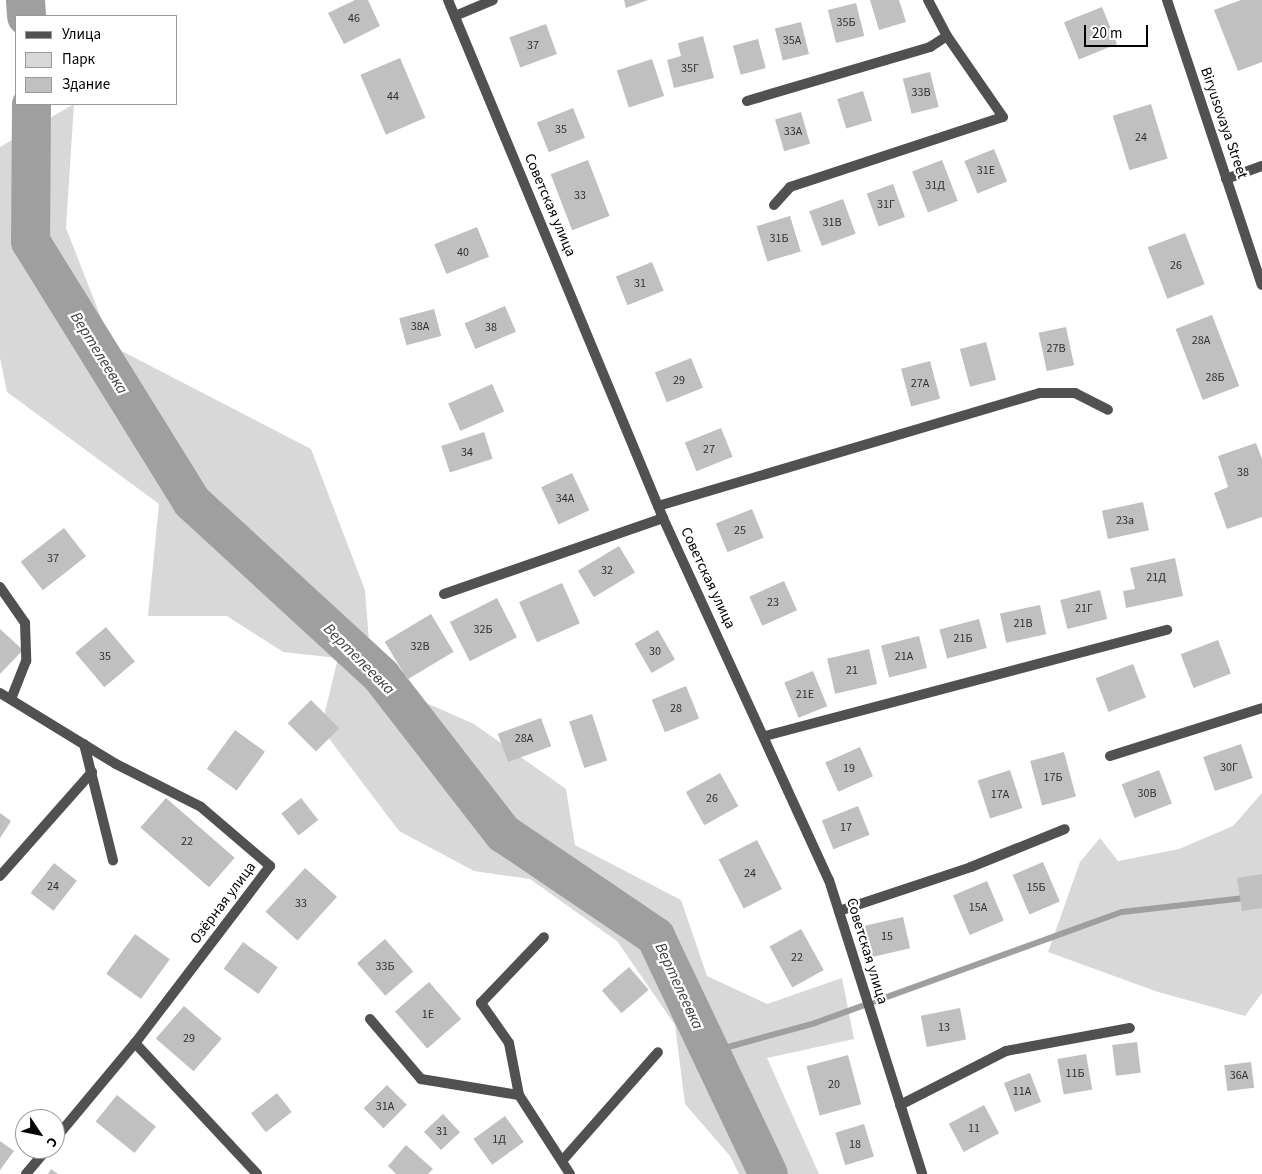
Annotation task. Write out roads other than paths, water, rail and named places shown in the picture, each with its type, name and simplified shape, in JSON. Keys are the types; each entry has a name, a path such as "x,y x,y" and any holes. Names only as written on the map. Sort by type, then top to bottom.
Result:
{"street":[{"name":"Советская улица","path":"448,0 663,518 765,736 829,880 922,1174"},
{"path":"455,16 493,0"},
{"path":"774,205 790,187 1003,117 947,36 928,0"},
{"name":"Biryusovaya Street","path":"1167,0 1262,285"},
{"path":"747,100 930,47 947,36"},
{"path":"1226,179 1262,166"},
{"path":"658,506 1040,393 1075,393 1108,410"},
{"path":"444,594 663,518"},
{"path":"0,588 25,623 26,661 11,699"},
{"path":"765,736 1167,630"},
{"name":"Озёрная улица","path":"0,693 84,744 201,807 270,866 135,1043 65,1127"},
{"path":"1110,756 1262,708"},
{"path":"84,744 113,860"},
{"path":"0,876 92,772"},
{"path":"839,911 971,867 1065,829"},
{"path":"544,937 481,1003 509,1043 519,1095 570,1174"},
{"path":"370,1019 421,1079 519,1095"},
{"path":"900,1105 1006,1051 1130,1028"},
{"path":"135,1043 257,1174"},
{"path":"562,1161 658,1052"},
{"path":"26,1174 39,1159"}],"waterway":[{"name":"Вертелеевка","path":"25,0 26,15"},
{"name":"Вертелеевка","path":"31,105 30,241 191,501 381,676 503,833 655,936 768,1174"},
{"path":"710,1052 815,1023 1122,912 1262,896"}]}
